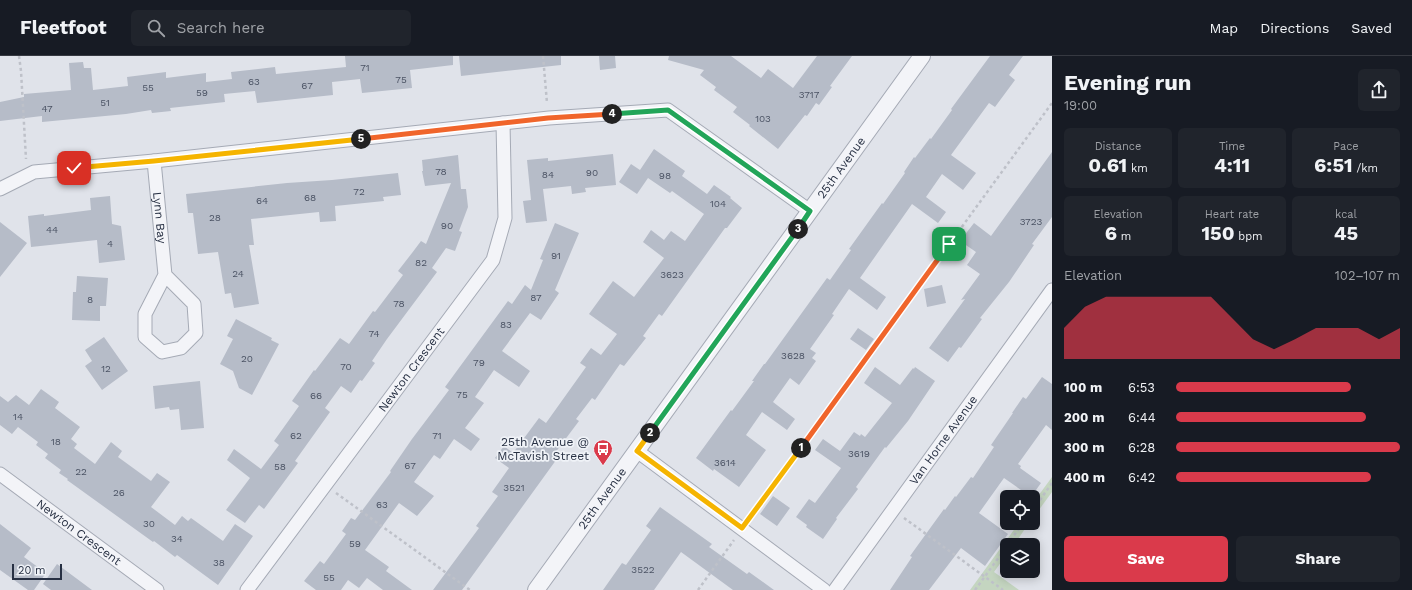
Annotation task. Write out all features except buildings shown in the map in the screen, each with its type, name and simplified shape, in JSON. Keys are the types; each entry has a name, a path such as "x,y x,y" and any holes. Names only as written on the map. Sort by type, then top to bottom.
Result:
{"street":[{"name":"25th Avenue","path":"536,590 922,56"},
{"path":"0,189 34,172 154,161 548,118 668,110 810,211"},
{"name":"Newton Crescent","path":"247,590 493,260 505,218 503,123"},
{"name":"Lynn Bay","path":"154,161 165,275"},
{"path":"165,275 194,304 196,333 181,348 162,352 145,337 144,314 165,275"},
{"name":"Van Horne Avenue","path":"834,590 1052,290"},
{"path":"637,451 824,590"},
{"name":"Newton Crescent","path":"0,474 157,590"}],"path":[{"path":"19,56 27,176"},
{"path":"543,56 548,118"},
{"path":"698,590 1052,103"},
{"path":"1040,500 1052,483"},
{"path":"325,485 470,590"},
{"path":"893,509 1003,590"},
{"path":"975,590 1000,555"}],"green space":[{"path":"1052,477 1052,492 1040,508 1040,493"},
{"path":"1014,530 1024,530 1019,538 1008,538"},
{"path":"1000,549 1000,564 994,572 1000,578 1002,578 1019,590 970,590"}],"place":[{"name":"25th Avenue @ McTavish Street","path":"603,466"}],"route":[{"path":"74,168 154,161 548,118 668,110 810,211 637,451 742,528 949,244"}]}
